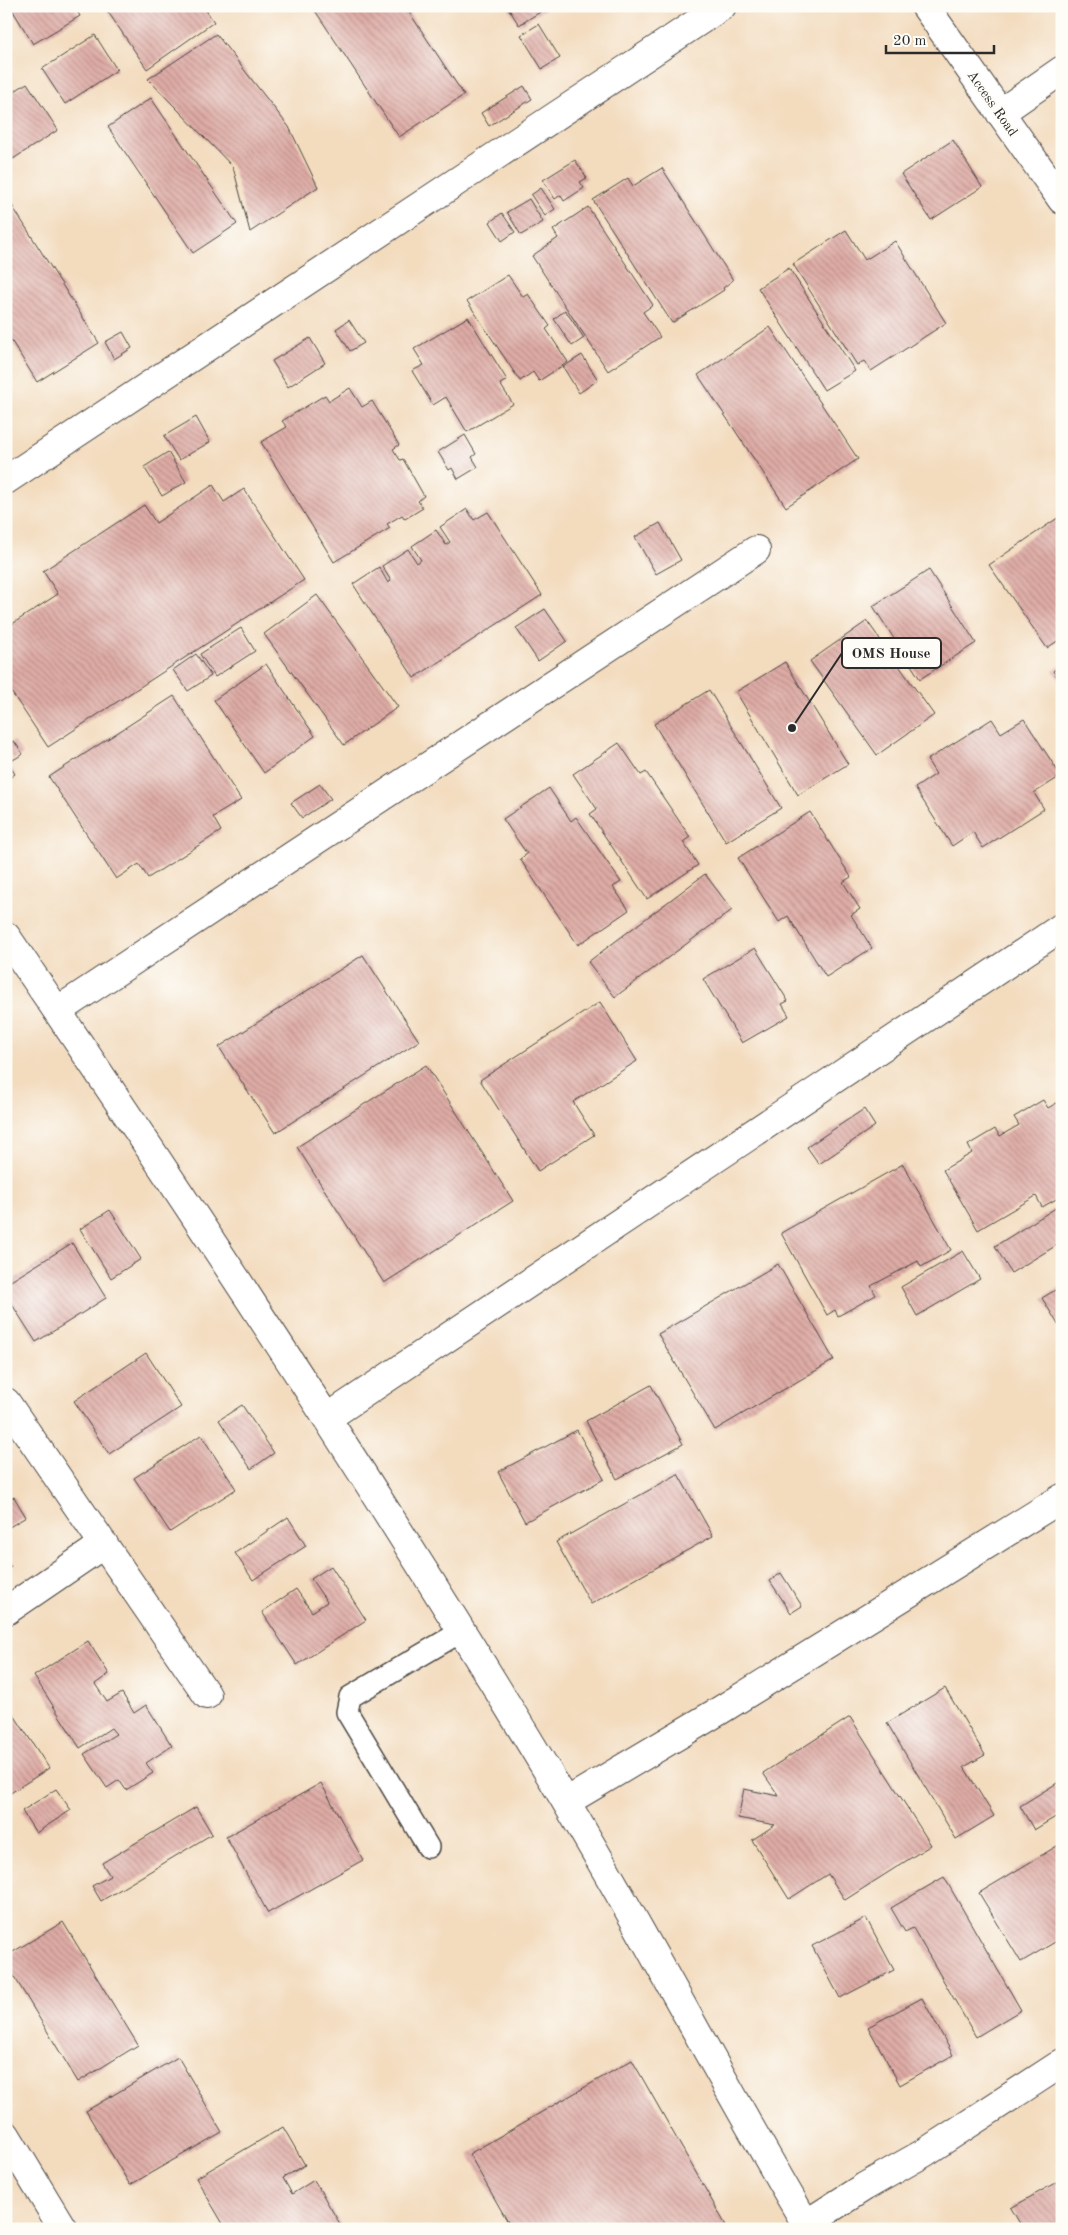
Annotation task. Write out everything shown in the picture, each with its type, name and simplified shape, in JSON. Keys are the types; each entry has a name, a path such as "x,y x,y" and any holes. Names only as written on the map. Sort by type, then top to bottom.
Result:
{"street":[{"path":"6,480 722,6"},
{"name":"Access Road","path":"925,6 1062,200"},
{"path":"1000,113 1062,70"},
{"path":"57,1011 756,550"},
{"path":"327,1418 1062,927"},
{"path":"6,936 327,1418 462,1630 566,1802 807,2226 864,2187 924,2153 1062,2064"},
{"path":"6,1402 208,1695"},
{"path":"566,1802 719,1711 1062,1498"},
{"path":"6,1611 104,1544"},
{"path":"6,2136 63,2229"}],"lane":[{"path":"428,1847 347,1712 350,1697 462,1630"}],"building":[{"path":"10,6 74,6 80,16 33,44"},
{"path":"104,6 203,6 214,22 147,69"},
{"path":"312,6 405,6 464,95 399,137"},
{"path":"507,6 550,6 519,25"},
{"path":"539,24 560,58 542,69 521,35"},
{"path":"216,34 289,127 318,187 250,232 233,167 148,79"},
{"path":"95,35 117,70 65,104 42,69"},
{"path":"27,83 58,130 13,159 6,148 6,97"},
{"path":"524,86 532,99 489,126 481,113"},
{"path":"151,98 237,224 193,253 108,127"},
{"path":"953,140 982,187 931,220 901,174"},
{"path":"575,160 587,178 580,182 584,188 564,201 561,195 555,199 543,180"},
{"path":"662,168 733,280 723,288 724,290 672,323 593,200 628,178 633,186"},
{"path":"541,188 555,209 545,216 531,195"},
{"path":"6,196 99,343 37,382 6,332"},
{"path":"529,199 543,222 521,235 507,212"},
{"path":"588,207 653,305 643,312 660,337 608,371 532,256 558,238 553,230"},
{"path":"502,213 515,232 502,241 490,222"},
{"path":"846,230 865,260 895,241 946,323 871,371 864,361 857,365 793,264"},
{"path":"789,268 855,371 824,390 758,288"},
{"path":"508,275 523,297 528,294 550,326 546,329 568,362 539,381 533,372 520,381 467,301"},
{"path":"565,310 584,338 572,346 554,319"},
{"path":"468,317 507,380 500,384 513,404 467,432 446,397 433,405 412,371 424,365 414,349"},
{"path":"349,320 364,343 350,351 336,329"},
{"path":"770,327 858,459 786,507 698,375"},
{"path":"123,332 132,348 114,359 105,342"},
{"path":"310,338 325,363 288,387 272,361"},
{"path":"582,355 598,380 579,393 563,367"},
{"path":"350,388 362,407 372,401 399,445 393,449 400,460 403,459 424,496 418,501 423,508 405,519 402,515 387,524 390,528 334,562 261,442 287,427 282,421 325,395 329,401"},
{"path":"196,417 210,442 179,460 164,436"},
{"path":"465,435 476,454 472,457 478,467 458,479 452,468 449,470 438,452"},
{"path":"168,452 186,482 162,496 144,467"},
{"path":"213,485 224,502 244,489 304,580 48,747 6,684 6,628 58,594 43,571 144,505 156,523"},
{"path":"467,509 474,520 488,512 542,595 414,678 353,584 379,567 388,583 391,581 382,566 408,549 417,563 421,560 412,546 436,530 446,545 450,542 440,527"},
{"path":"1062,515 1062,638 1047,648 989,565"},
{"path":"660,523 681,560 656,574 635,537"},
{"path":"929,570 976,643 920,679 873,606"},
{"path":"317,595 398,707 344,745 264,634"},
{"path":"545,609 567,641 538,661 516,628"},
{"path":"867,621 934,715 877,755 810,661"},
{"path":"241,628 255,651 215,677 200,654"},
{"path":"196,654 211,676 188,691 173,670"},
{"path":"785,662 848,764 798,795 736,692"},
{"path":"266,664 315,736 264,773 214,700"},
{"path":"1062,665 1062,684 1053,671"},
{"path":"709,690 781,808 726,842 654,724"},
{"path":"174,696 241,800 213,817 221,831 148,878 139,864 116,879 49,777"},
{"path":"992,719 1001,733 1024,719 1061,776 1034,793 1044,809 983,848 973,832 952,846 915,788 936,774 927,760"},
{"path":"14,741 23,754 13,760 6,745"},
{"path":"619,743 641,775 646,772 690,837 683,842 698,865 647,899 590,814 597,809 573,774"},
{"path":"6,760 15,774 6,780"},
{"path":"320,784 331,799 302,818 291,803"},
{"path":"549,788 571,821 576,817 621,882 613,887 629,910 578,945 520,859 527,854 503,819"},
{"path":"810,812 851,877 843,882 860,909 851,915 872,948 826,977 788,916 779,922 738,858"},
{"path":"705,874 732,910 615,997 588,962"},
{"path":"755,948 788,1001 782,1004 789,1016 742,1043 703,979"},
{"path":"363,955 419,1041 275,1133 219,1047"},
{"path":"600,1002 637,1061 573,1102 594,1135 538,1171 480,1080"},
{"path":"426,1065 513,1201 384,1283 297,1147"},
{"path":"1043,1100 1048,1108 1062,1100 1062,1196 1042,1207 1036,1196 978,1230 943,1170 972,1153 968,1145 995,1129 1000,1136 1019,1125 1014,1117"},
{"path":"864,1109 875,1126 819,1164 807,1147"},
{"path":"903,1164 951,1250 921,1267 918,1261 871,1286 876,1295 838,1316 835,1310 827,1315 781,1233"},
{"path":"1062,1204 1062,1242 1011,1273 995,1246"},
{"path":"110,1210 141,1259 111,1278 80,1229"},
{"path":"72,1243 106,1298 36,1342 6,1295 6,1284"},
{"path":"963,1251 980,1279 917,1316 901,1287"},
{"path":"778,1264 834,1360 715,1430 658,1334"},
{"path":"1062,1286 1062,1331 1042,1298"},
{"path":"146,1353 181,1407 109,1454 74,1401"},
{"path":"651,1385 683,1444 617,1479 586,1421"},
{"path":"242,1405 274,1453 251,1469 219,1420"},
{"path":"577,1430 604,1479 525,1522 498,1472"},
{"path":"201,1435 236,1489 170,1532 134,1478"},
{"path":"678,1474 713,1536 591,1604 556,1542"},
{"path":"14,1497 26,1517 6,1529 6,1501"},
{"path":"288,1517 306,1546 253,1580 235,1553"},
{"path":"6,1559 11,1567 6,1570"},
{"path":"331,1566 366,1620 297,1665 262,1612 296,1589 312,1612 327,1602 311,1579"},
{"path":"781,1573 802,1606 791,1613 770,1581"},
{"path":"88,1641 109,1674 95,1684 107,1702 122,1693 134,1713 146,1705 172,1746 146,1763 153,1773 126,1790 119,1780 107,1788 84,1754 116,1734 111,1728 80,1748 34,1676"},
{"path":"945,1688 985,1755 964,1767 994,1816 956,1839 887,1723"},
{"path":"6,1703 49,1768 6,1796"},
{"path":"850,1717 931,1845 845,1900 828,1874 789,1899 752,1840 775,1825 738,1818 744,1789 779,1796 763,1773"},
{"path":"1062,1780 1062,1813 1034,1830 1020,1806"},
{"path":"321,1783 363,1860 268,1913 226,1837"},
{"path":"56,1789 71,1810 36,1833 22,1811"},
{"path":"196,1807 212,1834 101,1901 92,1886 110,1876 102,1863"},
{"path":"1062,1843 1062,1938 1021,1962 979,1893"},
{"path":"944,1877 1021,2010 976,2037 913,1928 905,1932 891,1908"},
{"path":"866,1918 894,1970 840,1998 812,1946"},
{"path":"63,1922 138,2045 78,2082 6,1963 6,1956"},
{"path":"922,1998 953,2055 900,2085 868,2027"},
{"path":"178,2057 222,2132 130,2185 86,2111"},
{"path":"632,2060 728,2229 512,2229 469,2154"},
{"path":"283,2127 305,2165 283,2178 292,2194 314,2180 343,2229 226,2229 196,2178"},
{"path":"1062,2179 1062,2229 1023,2229 1011,2208"}],"place":[{"name":"OMS House","path":"792,728"}]}
